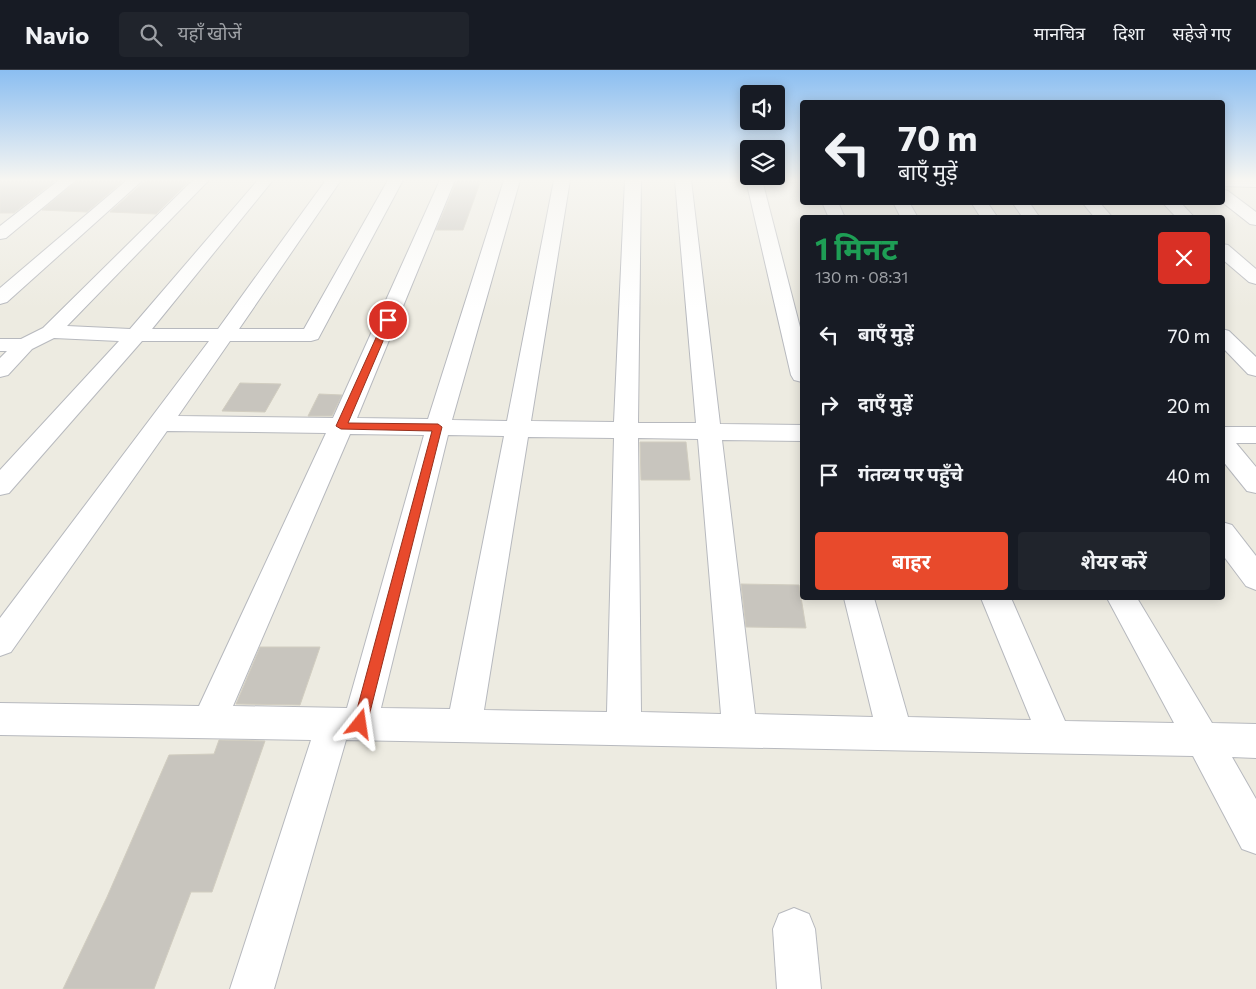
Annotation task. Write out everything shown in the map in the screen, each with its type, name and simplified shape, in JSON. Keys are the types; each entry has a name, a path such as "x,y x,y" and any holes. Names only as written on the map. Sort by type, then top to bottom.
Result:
{"street":[{"path":"0,234 14,223"},
{"path":"0,298 87,223"},
{"path":"0,370 25,345 50,332 159,223"},
{"path":"0,486 136,335 230,223"},
{"path":"0,642 304,223"},
{"path":"50,332 136,335 309,336 313,334 373,223"},
{"path":"209,722 429,223"},
{"path":"252,989 346,724 499,223"},
{"path":"464,726 554,223"},
{"path":"624,728 626,430 632,223"},
{"path":"686,223 740,730"},
{"path":"765,223 800,367"},
{"path":"1225,252 1256,278"},
{"path":"1225,338 1256,369"},
{"path":"0,345 25,345"},
{"path":"160,423 800,433"},
{"path":"1225,435 1256,435"},
{"path":"1225,447 1256,484"},
{"path":"1225,536 1256,578"},
{"path":"860,600 894,734"},
{"path":"997,600 1055,737"},
{"path":"1123,600 1256,835"},
{"path":"0,719 740,730 1256,741"},
{"path":"794,929 799,989"}],"building":[{"path":"439,223 466,223 463,230 436,230"},
{"path":"240,383 281,384 265,412 222,411"},
{"path":"319,394 342,395 332,416 308,416"},
{"path":"640,442 686,442 690,480 641,480"},
{"path":"741,584 799,585 806,628 746,627"},
{"path":"260,647 320,647 300,705 236,704"},
{"path":"219,740 265,741 212,892 191,892 154,989 63,989 107,897 169,755 214,754"}],"route":[{"path":"360,724 438,427 341,426 388,320"}]}
